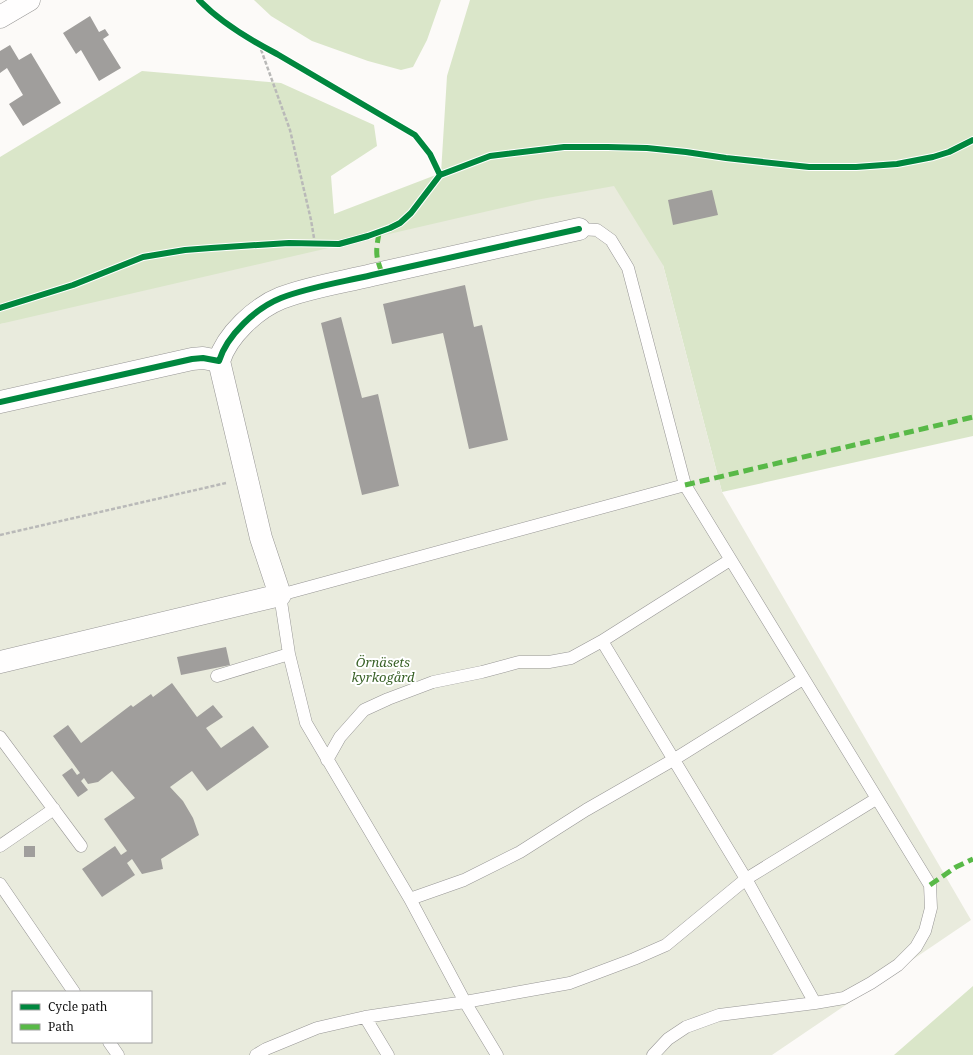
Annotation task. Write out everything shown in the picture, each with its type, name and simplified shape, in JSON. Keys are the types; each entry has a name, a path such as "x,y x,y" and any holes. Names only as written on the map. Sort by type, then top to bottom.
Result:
{"street":[{"path":"0,17 29,0"},
{"path":"0,662 280,595 260,538 219,361 226,345 240,328 257,312 280,298 300,292 579,229"},
{"path":"0,402 192,359 203,358 219,361"}],"lane":[{"path":"579,229 597,230 611,240 628,268 685,486 930,885 931,908 925,931 916,947 898,965 871,983 844,998 718,1015 686,1027 668,1039 653,1055"},
{"path":"497,1055 465,1002 410,899 306,723 289,654 280,595 685,486"},
{"path":"327,760 340,737 364,710 388,699 434,682 482,672 519,662 550,662 571,658 602,641 730,560"},
{"path":"602,641 746,879 815,1003"},
{"path":"218,676 289,654"},
{"path":"410,899 464,880 520,852 586,810 673,760 803,679"},
{"path":"0,737 81,846"},
{"path":"256,1055 266,1049 317,1028 365,1017 465,1002 570,983 634,959 666,945 746,879 876,798"},
{"path":"0,846 54,809"},
{"path":"0,884 73,991"},
{"path":"365,1017 388,1055"},
{"path":"110,1043 118,1055"}],"path":[{"path":"253,40 262,46 290,130 311,220 312,244 323,244"},
{"path":"0,535 246,478"}],"green space":[{"path":"254,0 441,0 427,40 413,67 401,70 368,61 312,41 271,16"},
{"path":"470,0 973,0 973,436 722,492 663,265 0,324 0,157 142,71 281,83 374,125 377,146 331,176 334,214 441,173 447,76"},
{"name":"Örnäsets kyrkogård","path":"614,186 663,265 722,492 971,920 772,1055 0,1055 0,324 536,200"},
{"path":"973,986 973,1055 894,1055"}],"building":[{"path":"90,16 99,32 105,29 109,35 103,39 121,68 99,81 81,50 76,54 63,33"},
{"path":"10,45 19,60 31,53 61,103 23,126 9,104 23,95 7,68 0,73 0,51"},
{"path":"712,190 718,215 673,225 668,200"},
{"path":"465,285 474,327 482,325 508,440 469,449 443,333 392,344 383,304"},
{"path":"341,317 362,398 378,394 399,486 362,495 321,323"},
{"path":"226,647 230,665 181,675 177,657"},
{"path":"172,683 197,717 213,705 223,717 206,728 221,748 253,726 269,747 207,791 192,771 170,787 183,801 193,818 199,835 161,859 163,869 142,874 132,859 127,863 135,875 102,897 82,869 115,846 121,855 127,851 104,819 135,798 112,771 98,782 88,784 84,778 81,781 88,790 78,797 62,775 72,768 77,775 80,773 53,736 68,725 81,743 131,705 133,707 151,694 153,697"},
{"path":"24,846 35,846 35,857 24,857"}],"marked path":[{"path":"379,233 377,253 378,262 382,273"},
{"path":"685,485 973,417"},
{"path":"930,885 956,867 973,859"}],"cycle path":[{"path":"199,0 226,23 247,37 415,135 430,154 440,175"},
{"path":"0,308 73,285 143,257 185,250 211,248 289,243 339,244 368,236 400,223 411,213 440,175 490,156 564,147 647,148 809,167 856,167 897,164 933,157 949,152 973,140"},
{"path":"0,402 192,359 203,358 219,361 223,351 236,332 262,308 281,298 326,285 579,229"}]}
